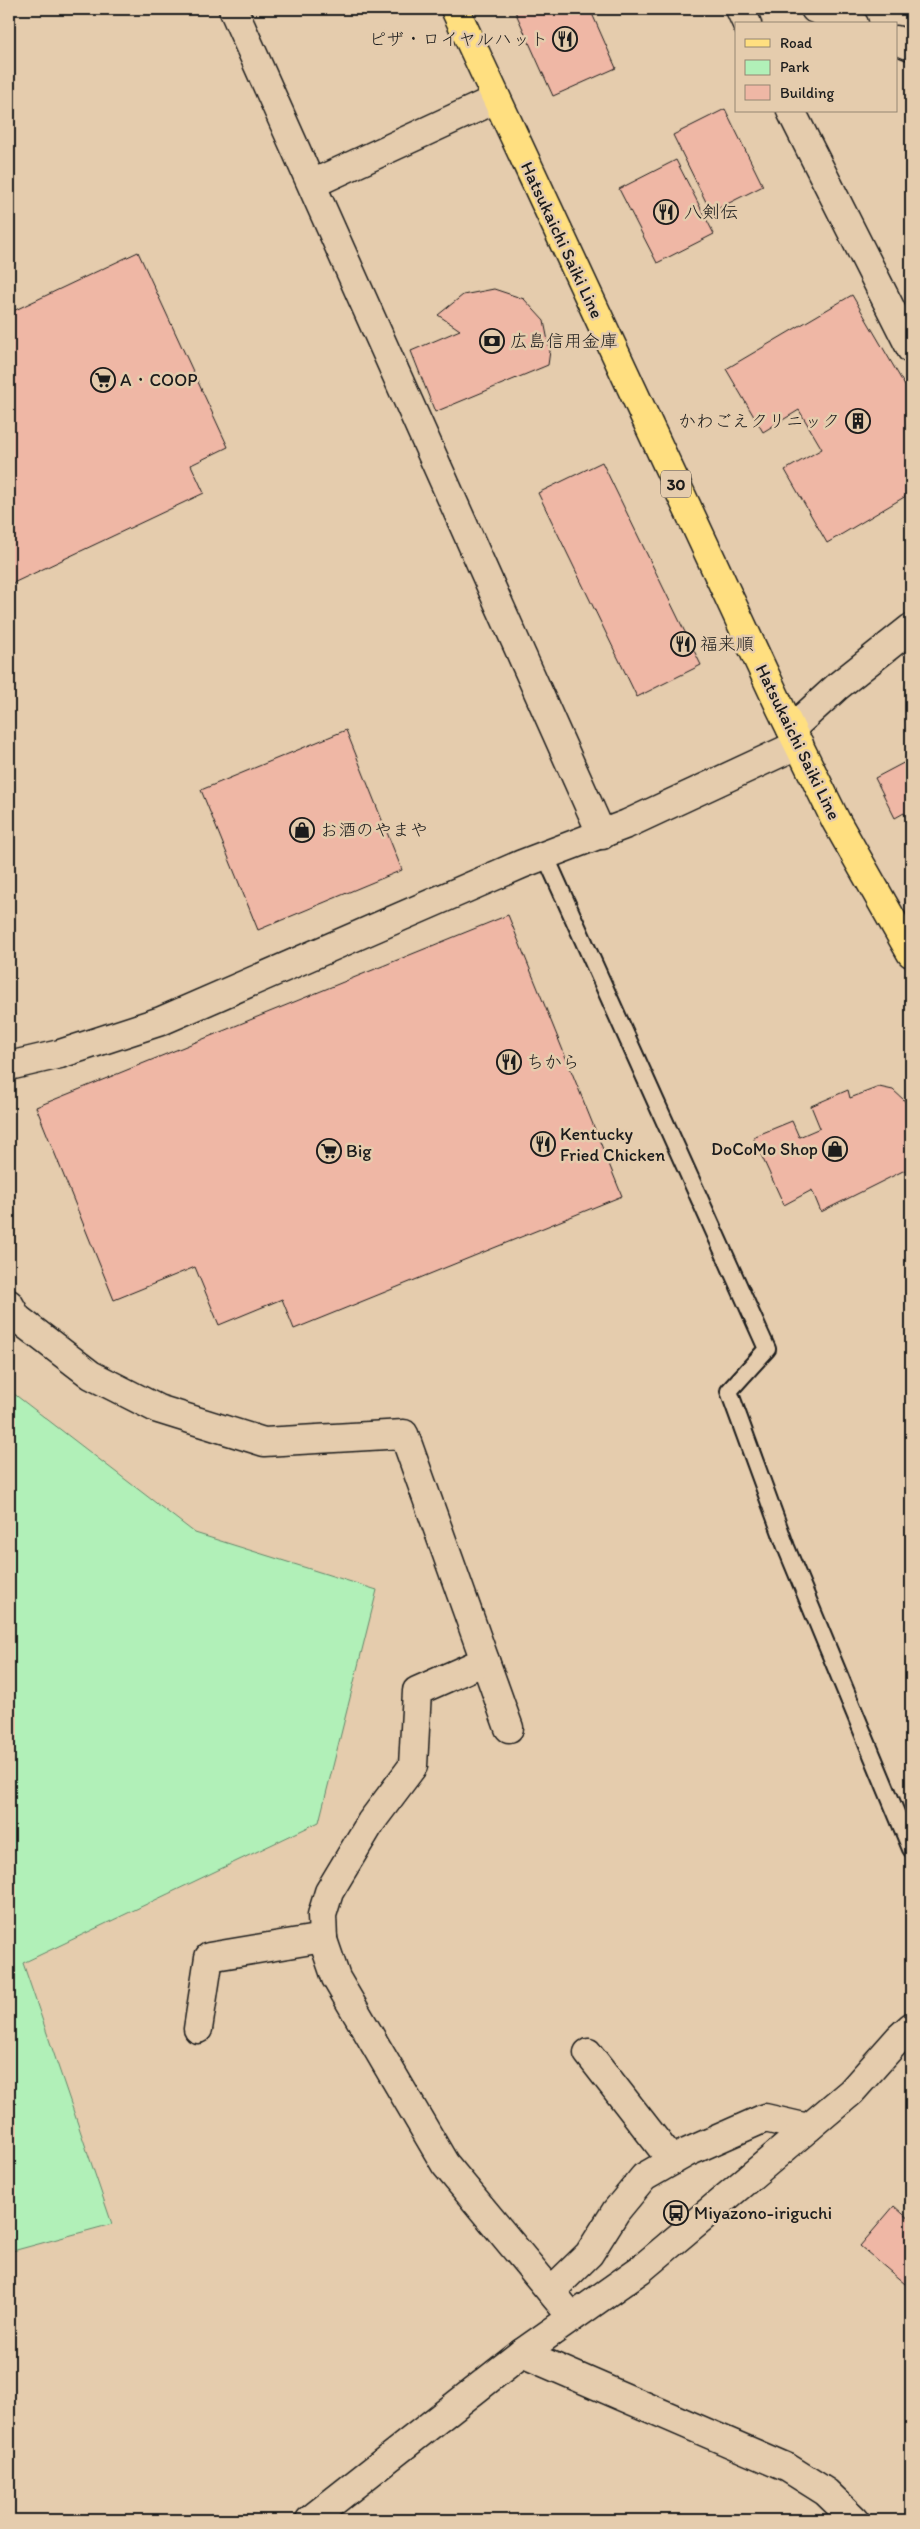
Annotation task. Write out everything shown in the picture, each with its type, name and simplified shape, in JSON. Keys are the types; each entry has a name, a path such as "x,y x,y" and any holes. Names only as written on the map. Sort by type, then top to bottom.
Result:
{"main road":[{"name":"Hatsukaichi Saiki Line","path":"455,9 836,821 911,953"}],"street":[{"path":"232,9 602,835"},
{"path":"740,9 746,22"},
{"path":"815,9 849,22"},
{"path":"898,41 911,46"},
{"path":"312,184 496,99"},
{"path":"792,112 911,349"},
{"path":"9,1066 60,1054 161,1021 545,855 602,835 795,736 838,686 911,628"},
{"path":"9,1304 17,1318 91,1375 158,1409 264,1442 404,1434 509,1728"},
{"path":"485,1661 416,1690 413,1766 371,1822 329,1892 322,1915 323,1938 336,1978 445,2164 572,2317"},
{"path":"198,2029 210,1957 323,1938"},
{"path":"310,2520 522,2353 641,2269 851,2092 911,2027"},
{"path":"588,2052 672,2161"},
{"path":"551,2292 589,2254 616,2211 644,2177 672,2161 765,2118 808,2128"},
{"path":"522,2353 788,2468 826,2492 856,2520"}],"lane":[{"path":"545,855 766,1349 730,1391 786,1547 911,1849"}],"green space":[{"path":"9,1390 195,1533 377,1590 319,1822 23,1963 112,2224 9,2252"}],"building":[{"name":"ピザ・ロイヤルハット","path":"514,9 590,9 616,68 553,96"},
{"path":"725,109 763,186 711,212 673,135"},
{"name":"八剣伝","path":"676,160 714,234 657,263 619,189"},
{"name":"A・COOP","path":"138,252 228,447 191,465 204,493 9,585 9,313"},
{"name":"広島信用金庫","path":"494,289 524,299 544,321 550,351 548,365 435,412 411,351 460,330 438,315 463,295"},
{"name":"かわごえクリニック","path":"852,295 911,396 911,493 827,543 785,470 822,449 799,410 763,432 726,369"},
{"path":"602,462 701,665 637,697 538,493"},
{"name":"お酒のやまや","path":"346,730 402,870 258,930 201,790"},
{"path":"911,759 911,827 904,813 895,818 875,778"},
{"name":"Big","path":"508,915 622,1196 294,1329 282,1299 219,1325 195,1267 114,1300 36,1107"},
{"name":"DoCoMo Shop","path":"879,1087 893,1090 904,1100 911,1112 911,1143 909,1147 911,1167 821,1212 812,1190 784,1205 753,1137 792,1121 799,1137 820,1128 811,1106 848,1090 850,1098"},
{"path":"894,2206 911,2221 911,2289 860,2246"}],"place":[{"name":"ピザ・ロイヤルハット","path":"565,39"},
{"name":"八剣伝","path":"666,212"},
{"name":"広島信用金庫","path":"492,341"},
{"name":"A・COOP","path":"103,380"},
{"name":"かわごえクリニック","path":"858,421"},
{"name":"福来順","path":"683,644"},
{"name":"お酒のやまや","path":"302,830"},
{"name":"ちから","path":"509,1062"},
{"name":"Kentucky Fried Chicken","path":"543,1144"},
{"name":"DoCoMo Shop","path":"835,1149"},
{"name":"Big","path":"329,1151"},
{"name":"Miyazono-iriguchi","path":"676,2213"}]}
